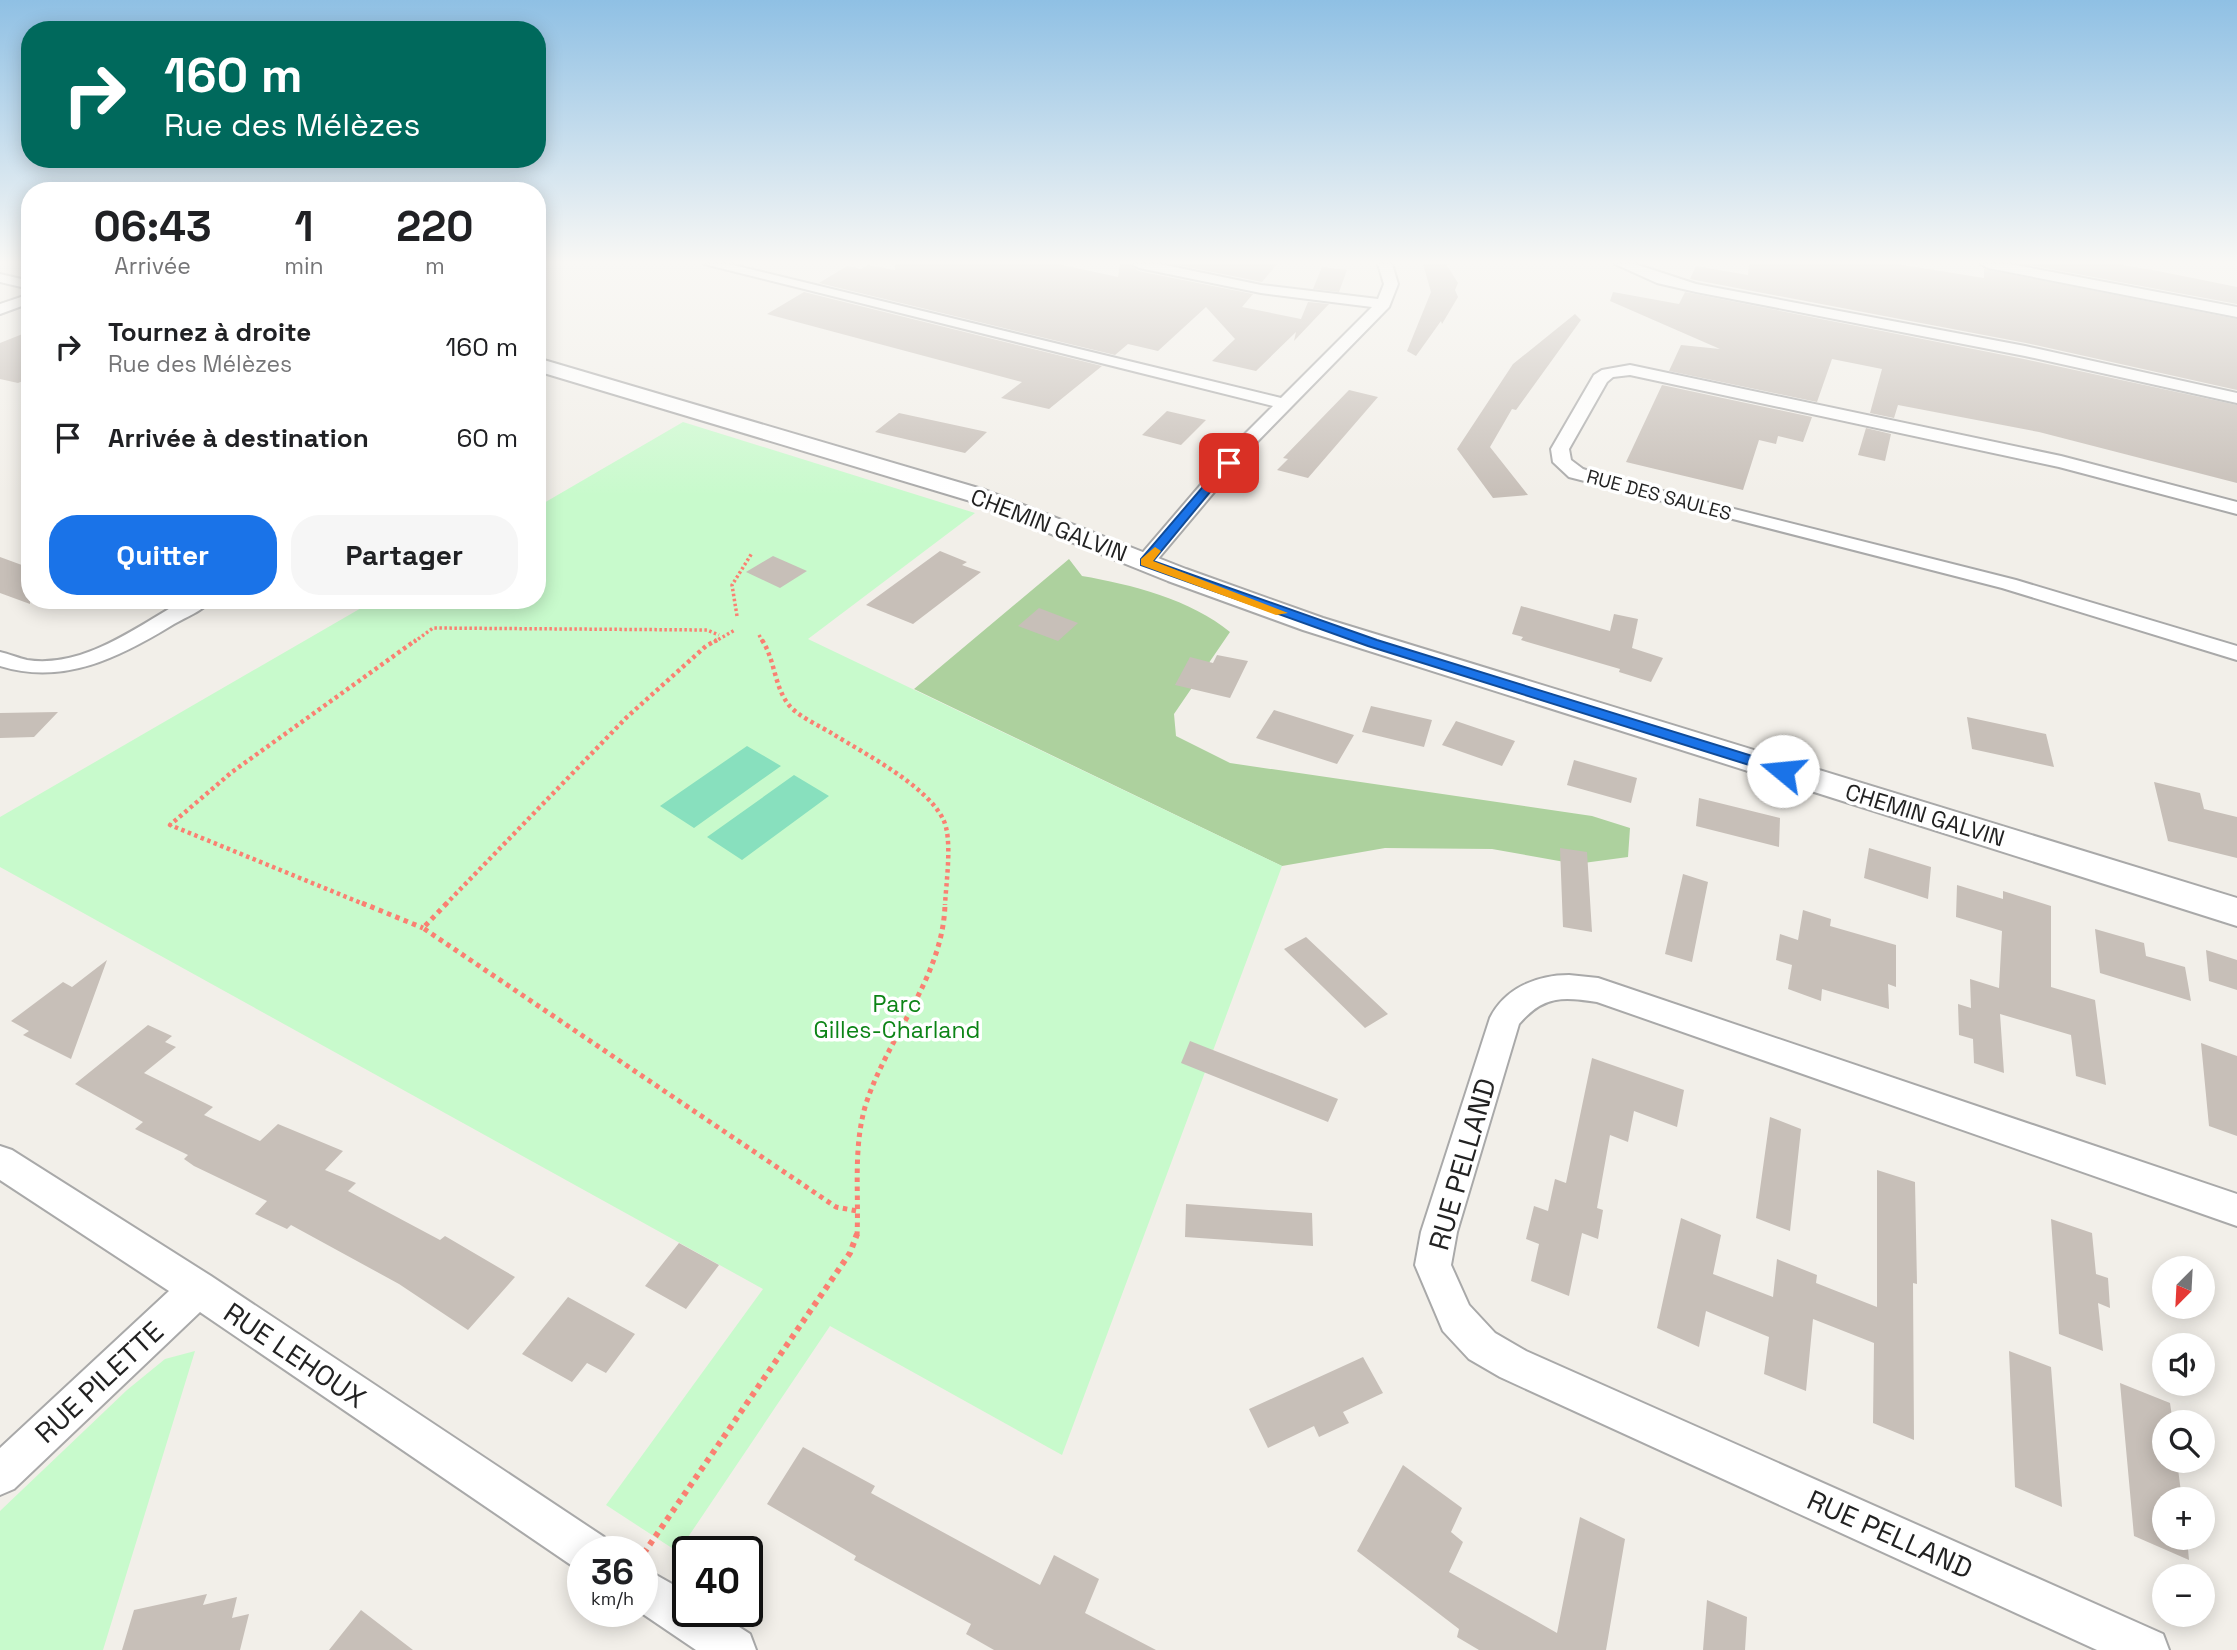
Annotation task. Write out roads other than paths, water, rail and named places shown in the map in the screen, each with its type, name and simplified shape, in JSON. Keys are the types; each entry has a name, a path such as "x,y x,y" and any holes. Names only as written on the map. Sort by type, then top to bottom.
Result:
{"street":[{"path":"1027,341 1286,404"},
{"path":"1145,562 1246,443 1348,341"},
{"path":"1971,341 2237,398"},
{"name":"CHEMIN GALVIN","path":"546,367 975,495 1145,562 1372,643 2237,912"},
{"name":"RUE DES SAULES","path":"2237,508 2061,461 1630,370 1608,373 1600,379 1560,449 1562,462 1576,473 1596,480 2033,591 2237,653"},
{"path":"0,659 27,668 51,668 75,663 103,652 183,609"},
{"name":"RUE PELLAND","path":"2147,1650 1526,1370 1482,1346 1456,1318 1445,1297 1433,1265 1439,1232 1505,1018 1520,1000 1539,989 1566,986 1598,990 2237,1210"},
{"name":"RUE LEHOUX","path":"0,1161 198,1289 567,1537"},
{"name":"RUE PILETTE","path":"0,1475 198,1289"},
{"path":"658,1599 734,1650"}],"park label":[{"name":"Parc Gilles-Charland","path":"897,1017"}]}
